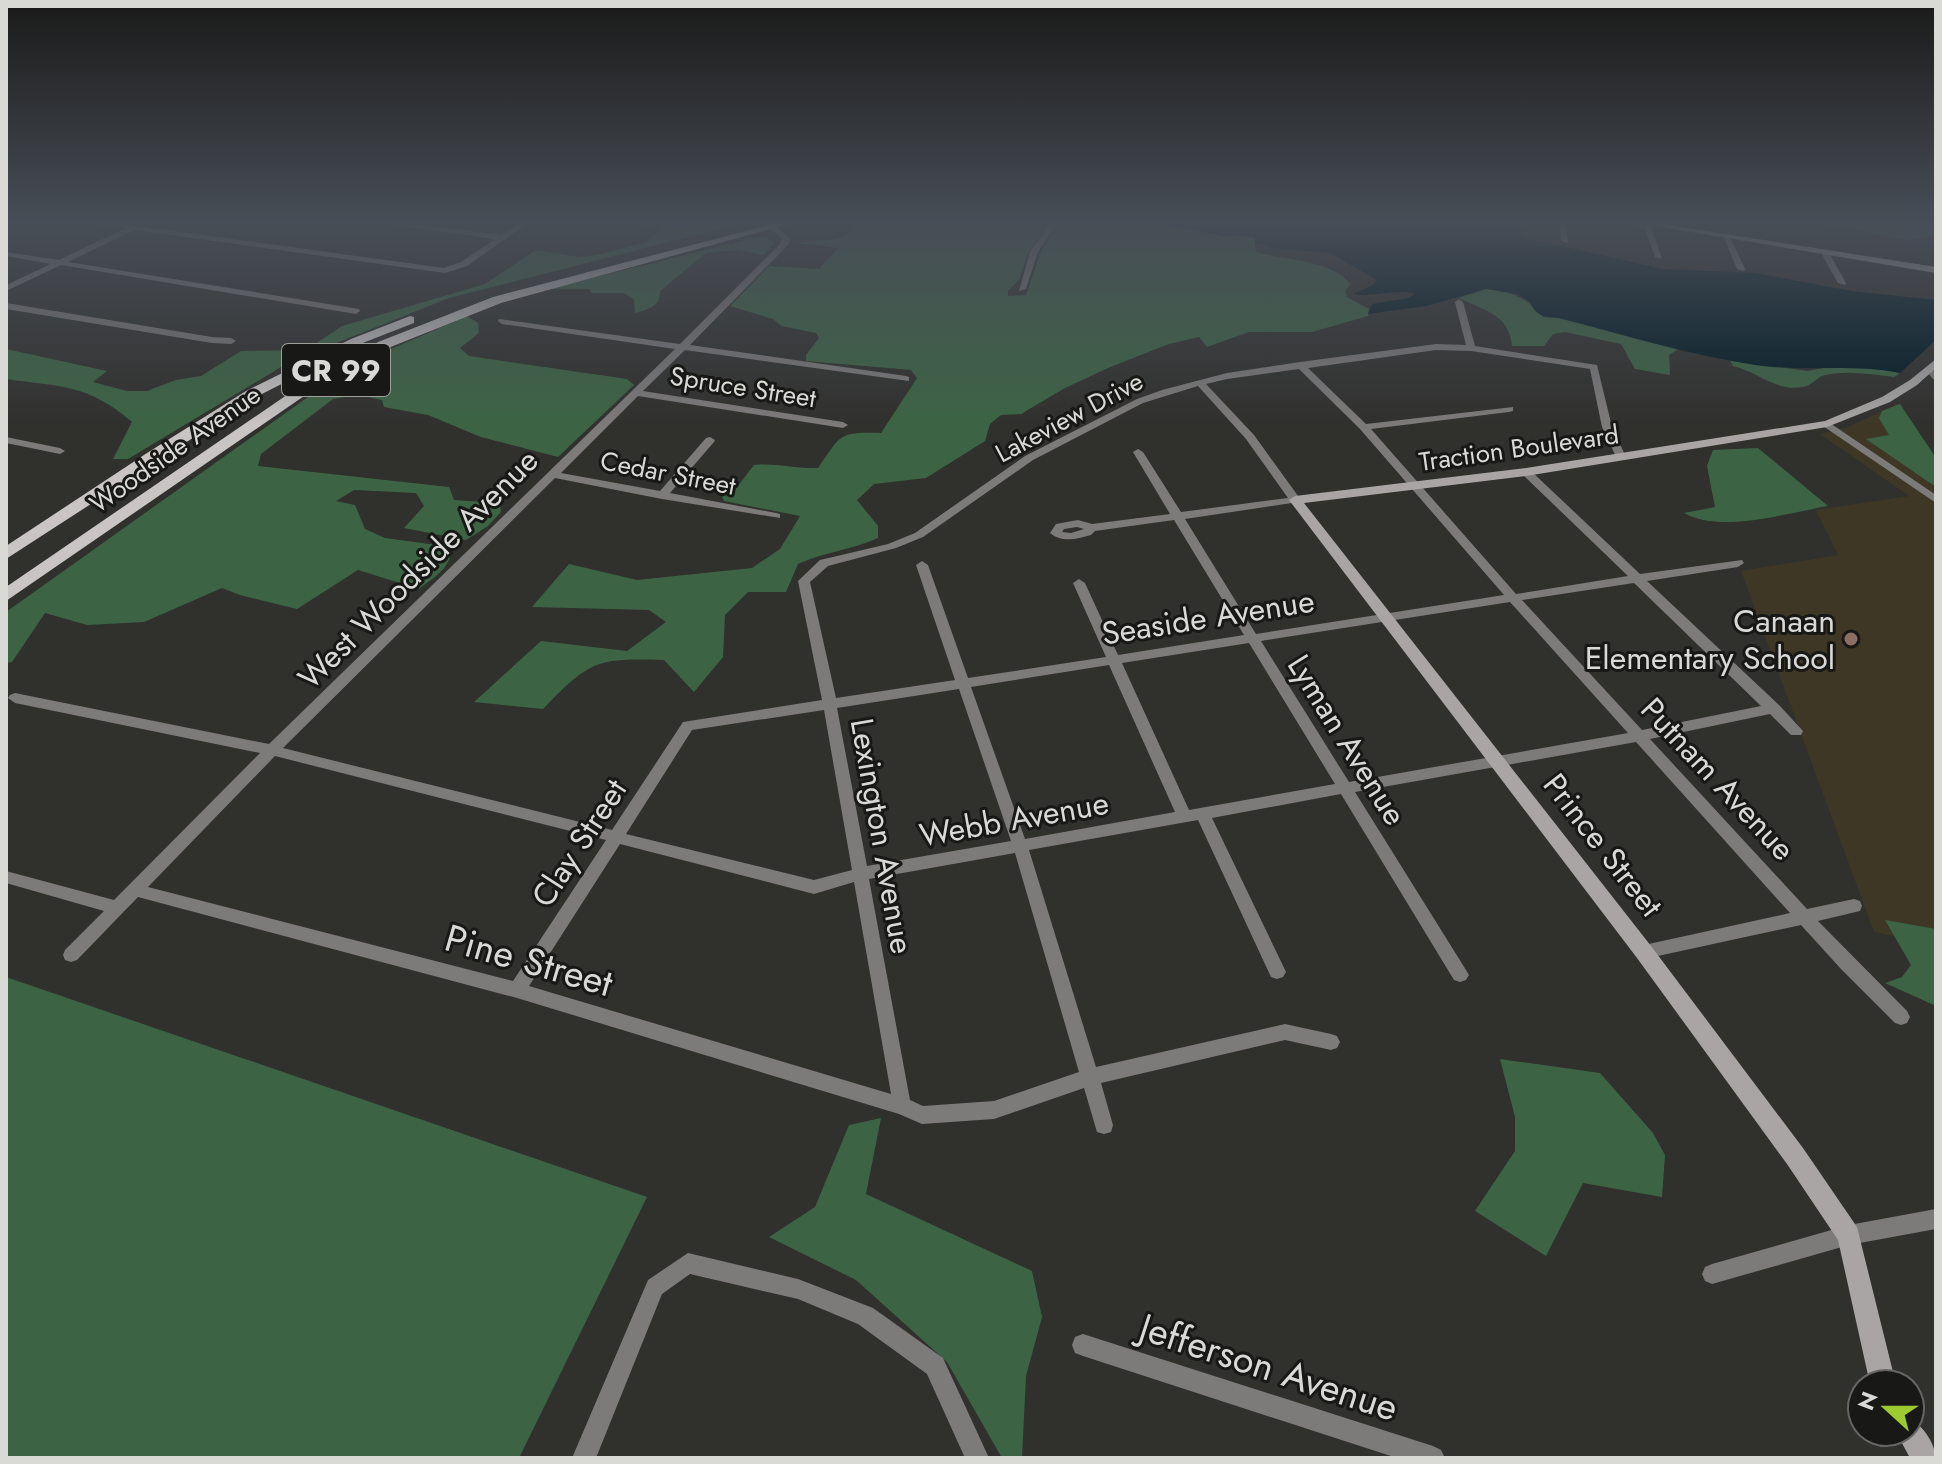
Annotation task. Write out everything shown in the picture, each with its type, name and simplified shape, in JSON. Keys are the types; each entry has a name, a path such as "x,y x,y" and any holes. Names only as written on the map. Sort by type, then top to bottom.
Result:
{"main road":[{"name":"Woodside Avenue","path":"6,554 237,401 357,340 504,291"},
{"name":"Woodside Avenue","path":"6,595 302,391 383,345 438,321 529,291"}],"street":[{"path":"235,291 356,311"},
{"name":"West Woodside Avenue","path":"71,955 272,750 737,291"},
{"path":"1459,302 1471,348"},
{"path":"6,306 206,340 231,341"},
{"path":"502,321 906,379"},
{"name":"Lakeview Drive","path":"824,563 892,546 919,535 1029,458 1140,401 1200,383 1413,348 1471,348 1594,367 1607,427 1621,457"},
{"name":"Putnam Avenue","path":"1300,365 1364,427 1514,599 1901,1017"},
{"name":"Traction Boulevard","path":"1091,528 1526,472 1827,424 1853,416 1934,369"},
{"name":"Prince Street","path":"1200,383 1250,437 1295,500 1644,952 1795,1156 1849,1235 1879,1368"},
{"name":"Spruce Street","path":"636,393 843,425"},
{"path":"1364,427 1509,409"},
{"path":"1827,424 1936,500"},
{"path":"6,440 60,451"},
{"path":"662,496 710,440"},
{"name":"Lyman Avenue","path":"1138,452 1250,639 1460,975"},
{"path":"1526,472 1796,731"},
{"name":"Cedar Street","path":"551,474 776,516"},
{"name":"Lexington Avenue","path":"824,563 804,581 830,704 902,1106"},
{"name":"Seaside Avenue","path":"688,726 1738,563"},
{"path":"922,565 1021,848 1104,1125"},
{"path":"1079,583 1112,661 1277,972"},
{"name":"Webb Avenue","path":"15,698 272,750 814,887 860,874 1021,848 1343,787 1640,736 1774,708"},
{"name":"Clay Street","path":"517,990 688,726"},
{"path":"6,877 117,908"},
{"name":"Pine Street","path":"135,890 517,990 902,1106"},
{"path":"1644,952 1854,906"},
{"path":"902,1106 922,1115 994,1110 1090,1077 1285,1032 1331,1042"},
{"path":"1712,1274 1849,1235 1936,1219"},
{"path":"584,1458 655,1287 688,1263 798,1289 865,1316 935,1366 977,1458"},
{"name":"Jefferson Avenue","path":"1083,1345 1394,1452 1433,1458"}],"shaded area":[{"name":"Canaan Elementary School","path":"1897,404 1936,466 1936,945 1874,932 1741,571 1838,555 1816,510 1909,496 1820,434 1848,427"}],"green space":[{"path":"460,291 475,291 449,298 291,361 128,459 113,459 132,422 101,400 73,389 6,379 6,349 107,371 93,382 127,391 147,391 176,380 201,376 241,351 306,350 342,326"},
{"path":"660,291 653,306 635,313 634,299 624,293 591,293"},
{"path":"744,291 1008,291 1008,296 1026,295 1027,291 1345,291 1347,297 1369,309 1368,316 1312,332 1249,332 1207,347 1199,337 1169,344 1065,388 1021,414 1001,415 990,424 985,441 926,478 874,484 857,500 878,526 878,538 798,564 786,592 748,592 725,615 723,657 694,692 664,660 623,660 596,665 584,671 543,709 474,702 541,641 627,651 666,622 649,610 532,607 569,564 637,580 752,568 780,549 800,516 724,501 722,497 737,487 754,465 818,468 842,437 856,433 881,433 917,378 911,370 806,361 806,355 819,338 816,333 782,326 773,319 730,306"},
{"path":"1479,291 1503,292 1531,305 1543,317 1559,318 1680,348 1669,355 1670,375 1635,369 1621,344 1565,332 1553,334 1544,346 1512,346 1510,335 1501,320 1459,298"},
{"path":"467,316 478,323 479,333 460,348 469,356 627,379 634,385 558,457 481,437 428,415 384,407 382,400 358,395 333,399 261,454 258,466 449,487 454,500 500,503 501,512 488,526 466,540 404,528 424,506 416,493 354,490 336,501 355,505 365,529 385,538 451,547 449,560 430,581 419,589 358,570 297,609 222,588 144,622 87,625 45,613 12,662 6,663 6,612 322,387 389,350"},
{"path":"1730,360 1807,371 1836,366 1872,367 1900,373 1894,377 1834,374 1793,388 1733,366"},
{"path":"1900,404 1936,458 1936,487 1866,439 1889,435 1879,418 1882,411"},
{"path":"1758,448 1828,506 1735,522 1699,519 1684,513 1715,507 1707,466 1713,450"},
{"path":"1885,920 1936,929 1936,1006 1885,983 1902,977 1911,965"},
{"path":"6,977 647,1197 519,1458 6,1458"},
{"path":"1500,1059 1600,1073 1653,1133 1665,1155 1662,1197 1583,1183 1546,1256 1475,1211 1515,1151 1515,1117"},
{"path":"881,1118 866,1194 1032,1271 1042,1317 1026,1376 1022,1458 1002,1458 947,1362 856,1280 769,1237 815,1207 849,1125"}],"water":[{"path":"1359,291 1478,291 1427,306 1368,314 1372,304 1415,294 1353,294"},
{"path":"1500,291 1855,291 1936,300 1936,340 1900,373 1768,367 1725,360 1545,316 1517,294"}],"place":[{"name":"Canaan Elementary School","path":"1851,639"}]}
